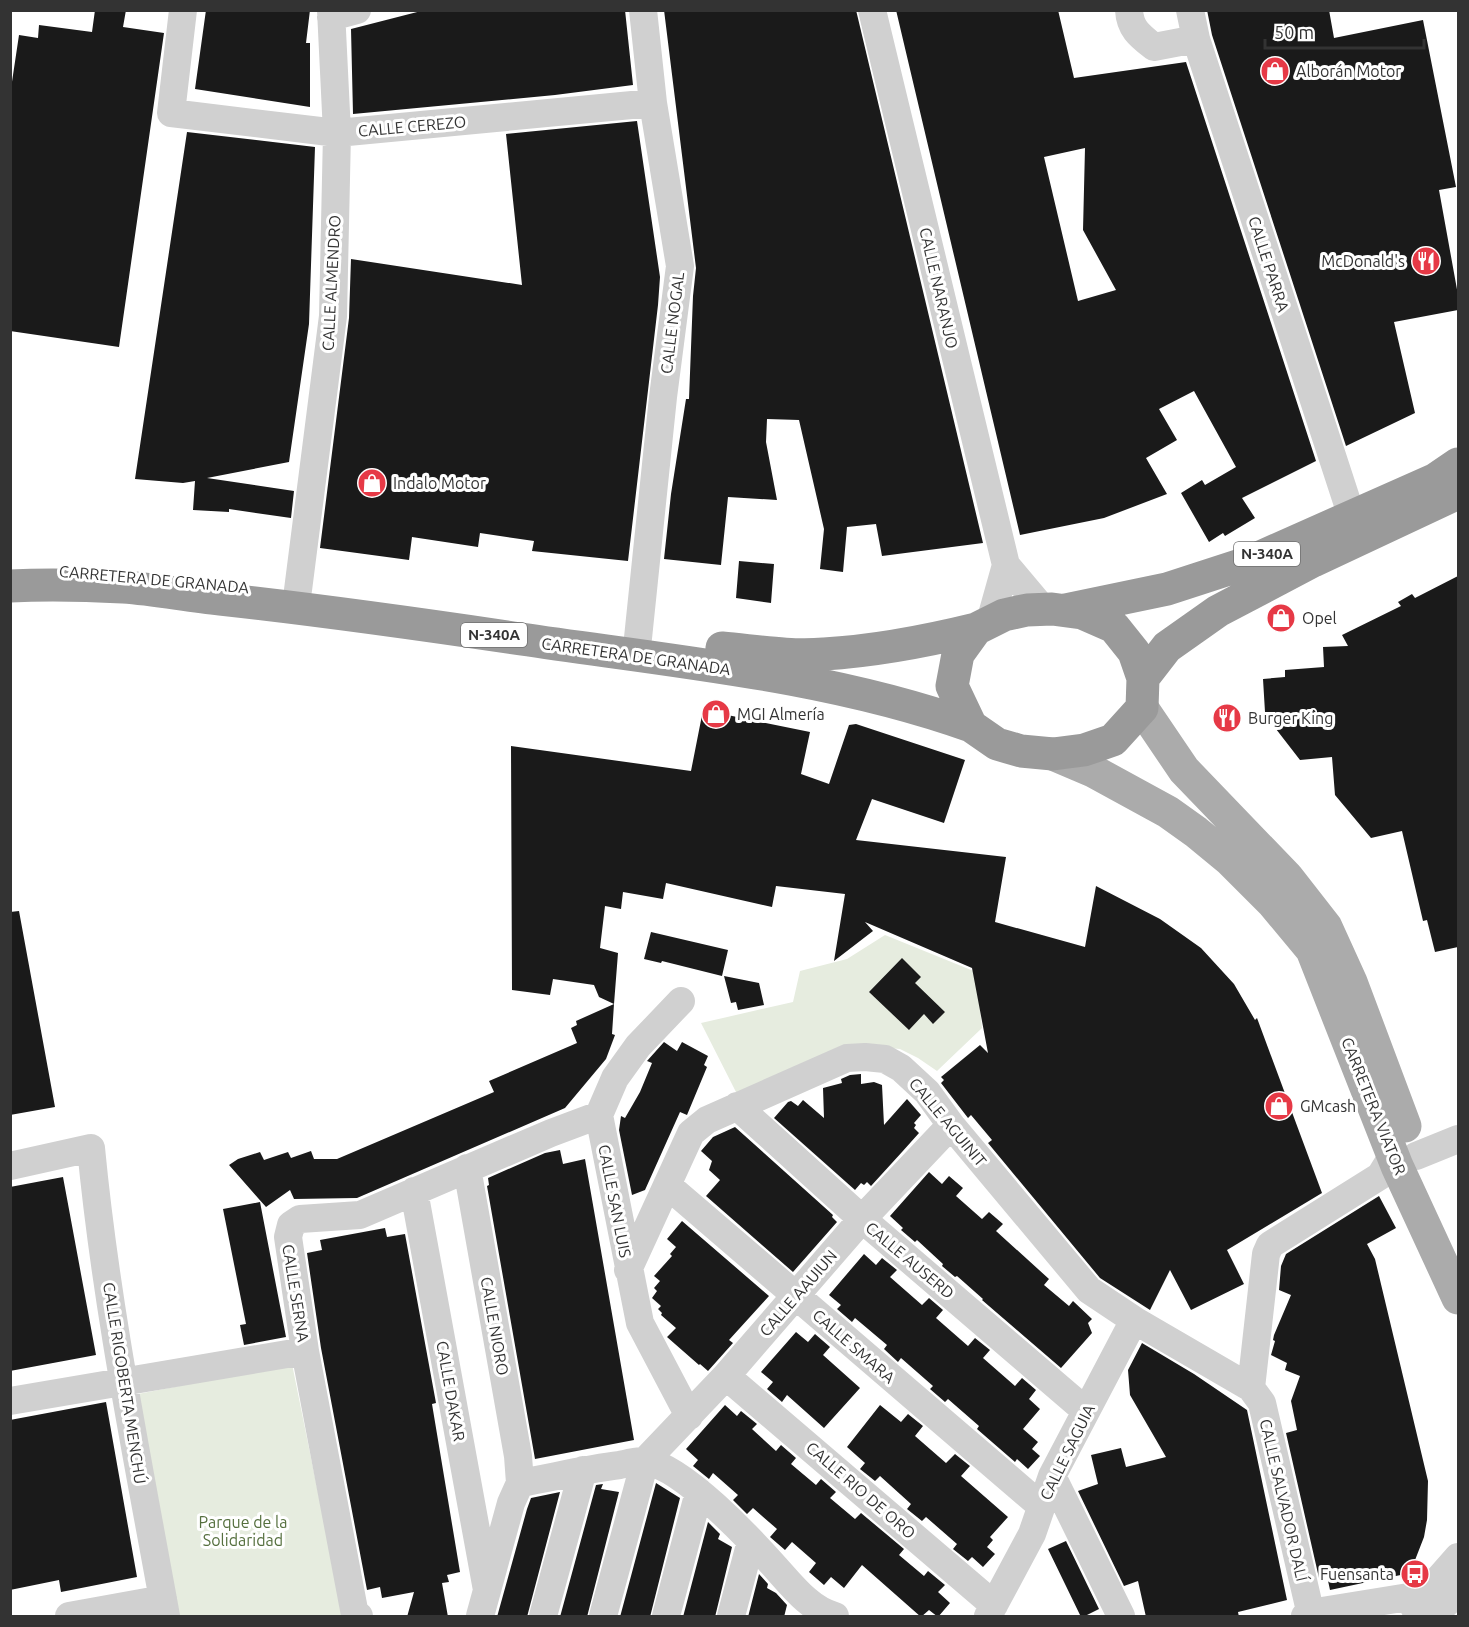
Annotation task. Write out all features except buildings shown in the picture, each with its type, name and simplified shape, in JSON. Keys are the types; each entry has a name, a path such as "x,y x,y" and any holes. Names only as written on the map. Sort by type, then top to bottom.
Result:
{"highway":[{"name":"N-340A","path":"1053,610 1167,589 1247,563 1436,479 1458,464"},
{"name":"N-340A","path":"1142,693 1134,652 1114,627 1082,613 1053,610 1027,610 1004,615 983,625 958,654 952,686 971,726 997,744 1021,751 1053,754 1084,750 1113,740 1142,693 1167,647 1218,611 1313,561 1458,493"},
{"name":"CARRETERA DE GRANADA","path":"10,571 66,570 298,590 531,625 783,654 823,655 866,650 946,636 983,625"},
{"name":"CARRETERA DE GRANADA","path":"10,586 125,588 302,608 669,660 807,683 915,707 971,726"}],"main road":[{"name":"CARRETERA VIATOR","path":"1142,693 1184,770 1287,877 1326,927 1351,982 1404,1155 1458,1251"},
{"name":"CARRETERA VIATOR","path":"1053,754 1093,771 1168,812 1230,860 1272,902 1312,950 1404,1155 1458,1298"}],"street":[{"name":"CALLE CEREZO","path":"183,10 171,113 337,133 653,103"},
{"name":"CALLE NOGAL","path":"638,638 663,397 680,266 653,103 643,10"},
{"name":"CALLE NARANJO","path":"873,10 1006,565 1053,610"},
{"path":"1129,10 1130,23 1139,35 1154,46 1196,39"},
{"name":"CALLE PARRA","path":"1190,10 1196,39 1352,517"},
{"name":"CALLE ALMENDRO","path":"298,590 333,316 340,13"},
{"name":"CALLE NARANJO","path":"983,625 1006,565"},
{"path":"599,1115 615,1078 638,1046 681,1001"},
{"name":"CALLE AGUINIT","path":"628,1270 692,1134 707,1120 847,1058 865,1057 885,1059 902,1068 927,1092 951,1125 1089,1290 1134,1320"},
{"name":"CALLE AUSERD","path":"737,1106 862,1220 1086,1411"},
{"name":"CALLE SERNA","path":"357,1616 305,1351 288,1237 291,1225 300,1219 360,1215 467,1168 599,1115"},
{"name":"CALLE SAN LUIS","path":"599,1115 640,1323 689,1416"},
{"name":"CALLE AAUIUN","path":"645,1461 726,1376 862,1220 951,1125"},
{"path":"1134,1320 1251,1388 1266,1254 1270,1245 1380,1176 1404,1155 1458,1139"},
{"name":"CALLE RIGOBERTA MENCHÚ","path":"10,1166 91,1148 123,1381 164,1608"},
{"name":"CALLE NIORO","path":"467,1168 518,1456 520,1483"},
{"name":"CALLE SMARA","path":"668,1185 1041,1506"},
{"name":"CALLE DAKAR","path":"414,1191 484,1603"},
{"name":"CALLE SAGUIA","path":"991,1611 1032,1534 1052,1476 1134,1320"},
{"path":"10,1401 305,1351"},
{"name":"CALLE RIO DE ORO","path":"726,1376 991,1611"},
{"name":"CALLE SALVADOR DALÍ","path":"1251,1388 1262,1403 1316,1615"},
{"path":"484,1603 511,1503 520,1483 583,1470 645,1461 659,1465 699,1492 752,1541 795,1604 836,1617"},
{"path":"603,1617 645,1461"},
{"path":"543,1617 583,1470"},
{"path":"1052,1476 1121,1617"},
{"path":"666,1617 699,1492"},
{"path":"731,1617 752,1541"},
{"path":"1430,1605 1458,1557"},
{"path":"1405,1617 1458,1592"},
{"path":"1316,1615 1430,1605"},
{"path":"69,1617 164,1608"}],"green space":[{"path":"885,935 976,972 982,1028 937,1071 900,1049 869,1046 737,1094 701,1023 793,1002 800,971 847,959"},
{"name":"Parque de la Solidaridad","path":"292,1364 343,1616 177,1616 138,1394"}],"place":[{"name":"Alborán Motor","path":"1275,71"},
{"name":"McDonald's","path":"1426,261"},
{"name":"Indalo Motor","path":"372,483"},
{"name":"Opel","path":"1281,618"},
{"name":"MGI Almería","path":"716,714"},
{"name":"Burger King","path":"1227,718"},
{"name":"GMcash","path":"1279,1106"},
{"name":"Fuensanta","path":"1415,1574"}]}
